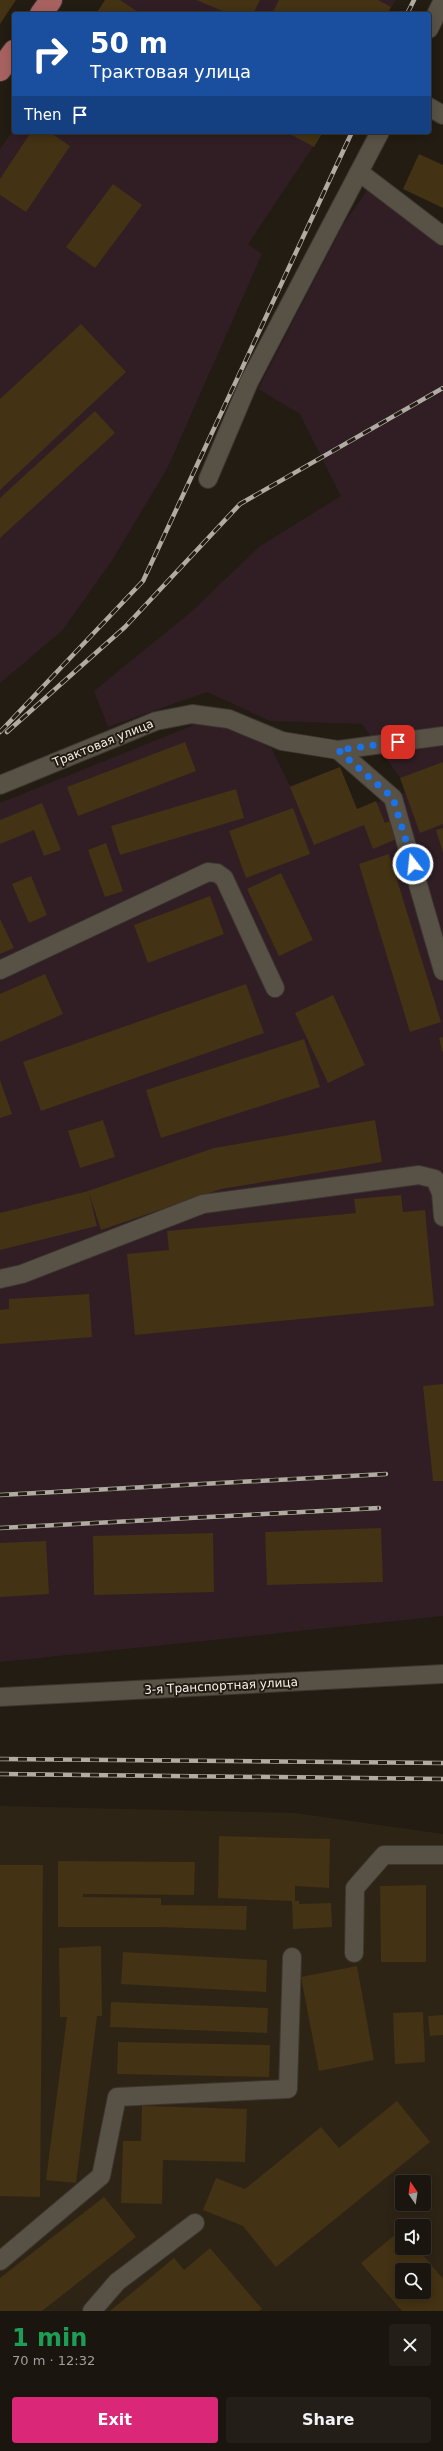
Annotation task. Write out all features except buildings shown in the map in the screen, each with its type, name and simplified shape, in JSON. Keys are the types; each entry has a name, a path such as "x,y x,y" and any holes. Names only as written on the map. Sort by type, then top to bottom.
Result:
{"main road":[{"path":"42,12 51,0"},
{"path":"0,70 12,54"}],"street":[{"path":"431,25 443,0"},
{"path":"431,108 443,115"},
{"path":"208,479 249,382 379,134"},
{"path":"359,172 443,236"},
{"name":"Трактовая улица","path":"0,785 156,721 192,714 229,719 282,741 338,750 443,736"},
{"path":"338,750 393,798 443,971"},
{"path":"0,970 208,872 217,872 224,878 275,988"},
{"path":"0,1279 22,1274 204,1204 420,1175 435,1179 441,1193 443,1217"},
{"name":"3-я Транспортная улица","path":"0,1697 443,1674"},
{"path":"354,1953 355,1888 384,1855 443,1855"},
{"path":"0,2261 101,2176 117,2097 288,2089 292,1957"},
{"path":"92,2311 118,2282 195,2223"}],"shaded area":[{"path":"105,0 396,0 388,12 97,12"},
{"path":"12,132 12,134 322,134 248,244 262,254 167,469 113,559 62,631 0,683 0,149"},
{"path":"368,189 443,247 443,1616 0,1662 0,803 211,718 272,749 290,786 340,767 357,809 405,793 400,778 362,724 270,721 207,692 108,727 94,691 191,612 260,546 341,496 300,414 258,389 343,225"},
{"path":"0,1806 295,1813 443,1834 443,2311 0,2311"}],"railway":[{"path":"408,12 414,0"},
{"path":"0,732 143,581 351,134"},
{"path":"7,732 125,627 240,504 443,388"},
{"path":"0,1495 386,1474"},
{"path":"0,1528 379,1508"},
{"path":"0,1759 443,1763"},
{"path":"0,1774 443,1779"}],"route":[{"path":"398,742 338,750 393,798 413,864"}]}
